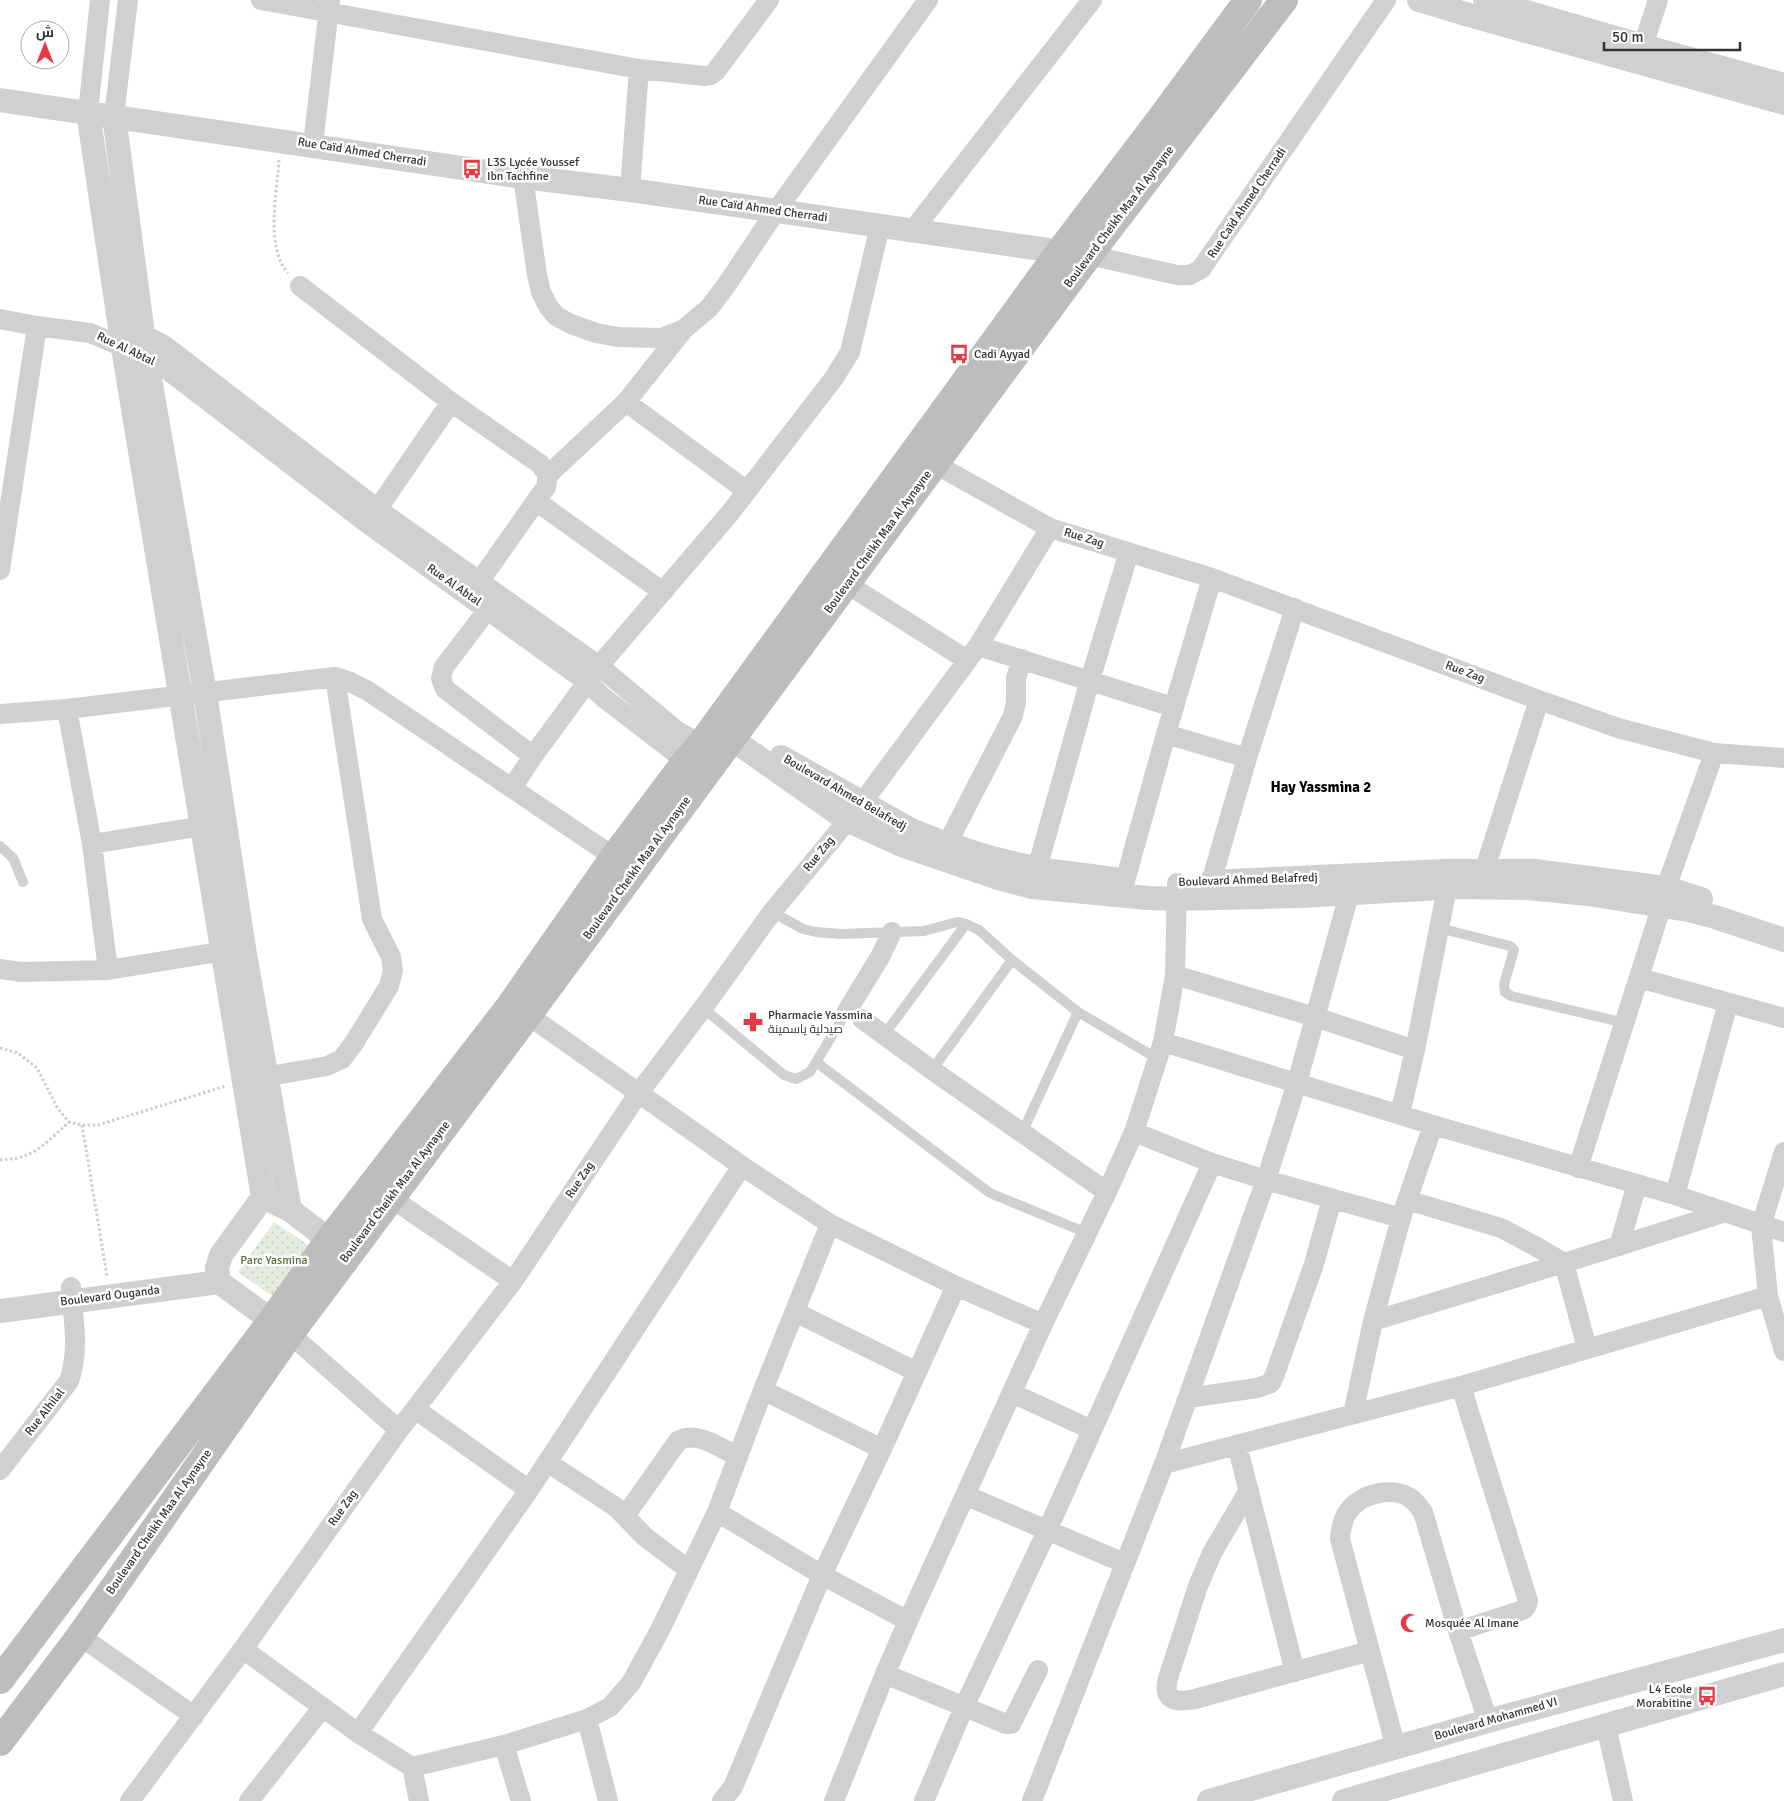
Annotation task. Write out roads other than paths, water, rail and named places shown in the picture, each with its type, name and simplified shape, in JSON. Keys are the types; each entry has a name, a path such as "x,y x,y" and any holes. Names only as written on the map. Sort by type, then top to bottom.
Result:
{"main road":[{"name":"Boulevard Cheikh Maa Al Aynayne","path":"1,1675 281,1327 614,857 694,752 1060,251 1248,0"},
{"name":"Boulevard Cheikh Maa Al Aynayne","path":"339,1247 391,1198 528,1016 741,740 847,584 935,464 1089,256 1284,0"},
{"name":"Boulevard Cheikh Maa Al Aynayne","path":"0,1742 80,1636 281,1327"}],"street":[{"path":"100,0 88,112 121,337 203,826 267,1078 290,1210"},
{"path":"128,0 114,116 145,345 205,693 233,950 244,1080 263,1197 221,1255 222,1280 281,1327 399,1430"},
{"path":"261,0 329,6 639,69 678,74 711,75 769,0"},
{"path":"474,588 546,487 548,475 626,402 684,330 698,319 723,290 776,210 928,0"},
{"path":"913,230 1092,0"},
{"name":"Rue Caïd Ahmed Cherradi","path":"0,100 1060,251 1190,275 1201,269 1386,0"},
{"path":"1419,0 1477,5 1643,46 1784,85"},
{"path":"1643,46 1658,0"},
{"path":"1477,5 1784,103"},
{"path":"313,144 329,6"},
{"path":"630,190 639,69"},
{"path":"523,176 537,275 544,299 556,316 571,324 618,337 662,338 684,330"},
{"path":"512,788 599,666 747,492 834,378 850,352 880,226"},
{"path":"300,286 451,402 540,464 548,475"},
{"name":"Rue Al Abtal","path":"0,319 121,337 145,345 169,371 373,517 474,588 599,666 677,731 694,752"},
{"path":"0,570 2,532 37,326"},
{"path":"373,517 451,402"},
{"path":"626,402 747,492"},
{"path":"935,464 1050,528"},
{"path":"536,501 663,592"},
{"name":"Rue Zag","path":"130,1801 243,1649 399,1430 513,1281 638,1094 772,912 855,812 973,653 1050,528 1212,578 1618,728 1714,753 1784,758"},
{"path":"1034,878 1090,680 1130,552"},
{"path":"1125,881 1212,578"},
{"path":"847,584 973,653 1022,659 1174,707"},
{"name":"Rue Al Abtal","path":"474,588 488,609 587,682 604,698 694,752"},
{"path":"1211,882 1247,758 1295,608"},
{"path":"488,609 444,668 441,678 445,689 533,756"},
{"path":"947,844 1013,716 1016,702 1016,678 1022,659"},
{"path":"244,1080 267,1078 328,1066 342,1059 389,986 393,971 391,957 372,919 335,678"},
{"path":"0,714 67,709 335,678 348,681 368,691 614,857"},
{"path":"1482,878 1539,700"},
{"path":"67,709 92,844 108,970"},
{"path":"1166,734 1247,758"},
{"name":"Boulevard Ahmed Belafredj","path":"741,740 784,759 904,846 998,878 1125,881 1177,891 1482,878 1528,888 1588,894 1664,897 1784,924"},
{"path":"1578,1168 1664,897 1714,753"},
{"name":"Boulevard Ahmed Belafredj","path":"855,812 988,857 1034,878 1148,898 1211,882 1447,888 1482,878"},
{"path":"92,844 203,826"},
{"path":"1032,1801 1124,1562 1164,1464 1266,1180 1297,1083 1351,885"},
{"path":"1400,1114 1415,1050 1447,888"},
{"path":"834,1801 908,1621 1043,1324 1134,1132 1160,1051 1174,974 1177,891"},
{"name":"Boulevard Ahmed Belafredj","path":"1664,897 1715,917 1784,940"},
{"path":"892,932 854,1015 1107,1192"},
{"path":"0,969 21,972 108,970 233,950"},
{"path":"1174,974 1415,1050"},
{"path":"1639,978 1784,1018"},
{"path":"1675,1195 1728,1003"},
{"path":"528,1016 742,1166 830,1224 956,1286 1043,1324"},
{"path":"1160,1051 1297,1083 1578,1168 1675,1195 1761,1226 1784,1232"},
{"path":"1353,1414 1373,1321 1404,1209 1433,1125"},
{"path":"1134,1132 1212,1163 1332,1199 1404,1209 1501,1228 1564,1263 1587,1348"},
{"path":"1784,1152 1761,1226 1768,1296 1784,1352"},
{"path":"924,1801 964,1707 1047,1531 1212,1163"},
{"path":"358,1733 529,1490 742,1166"},
{"path":"1619,1246 1637,1184"},
{"path":"263,1197 290,1210 339,1247"},
{"path":"391,1198 513,1281"},
{"path":"1188,1398 1258,1388 1270,1383 1275,1374 1314,1264 1332,1199"},
{"path":"1373,1321 1726,1212"},
{"path":"243,1649 358,1733 412,1767 504,1745 587,1719 610,1707 630,1683 660,1630 717,1512 763,1390 830,1224"},
{"name":"Boulevard Ouganda","path":"0,1311 72,1294 108,1282 222,1280"},
{"name":"Boulevard Ouganda","path":"0,1296 72,1294 222,1280"},
{"path":"722,1801 733,1787 822,1575 956,1286"},
{"name":"Rue Alhilal","path":"0,1470 69,1381 74,1365 76,1343 72,1294"},
{"path":"1164,1464 1461,1386 1768,1296"},
{"path":"795,1312 917,1372"},
{"path":"1458,1631 1523,1610 1526,1608 1528,1601 1461,1386"},
{"path":"763,1390 882,1449"},
{"path":"1012,1393 1092,1430"},
{"path":"415,1409 529,1490"},
{"path":"625,1516 678,1442 683,1438 696,1438 711,1442 738,1457"},
{"path":"1237,1444 1295,1672"},
{"path":"547,1462 618,1508 645,1537 689,1570"},
{"path":"1248,1490 1222,1534 1198,1586 1168,1678 1166,1685 1167,1693 1172,1699 1183,1702 1370,1650"},
{"path":"1396,1748 1340,1539 1341,1525 1348,1511 1363,1498 1380,1492 1400,1493 1412,1499 1423,1512 1458,1631 1488,1721"},
{"path":"965,1495 1124,1562"},
{"path":"717,1512 822,1575 908,1621"},
{"path":"80,1636 194,1716"},
{"name":"Boulevard Mohammed VI","path":"1209,1801 1488,1721 1784,1640"},
{"path":"885,1674 1006,1724 1011,1724 1038,1670"},
{"path":"1344,1801 1784,1674"},
{"path":"1624,1683 1635,1718"},
{"path":"249,1801 323,1707"},
{"path":"587,1719 608,1801"},
{"path":"1606,1726 1623,1801"},
{"path":"504,1745 521,1801"},
{"path":"412,1767 419,1801"}],"lane":[{"path":"0,846 13,858 23,882"},
{"path":"772,912 803,929 841,934 924,930 957,922 966,924 979,930 1012,960 1078,1012 1160,1051"},
{"path":"884,1035 966,924"},
{"path":"1439,928 1510,946 1514,950 1504,984 1505,992 1511,996 1624,1023"},
{"path":"932,1070 1012,960"},
{"path":"703,1008 784,1075 796,1079 810,1072 854,1015"},
{"path":"1022,1133 1078,1012"},
{"path":"816,1062 990,1193 1087,1233"}],"place":[{"name":"L3S Lycée Youssef Ibn Tachfine","path":"472,169"},
{"name":"Cadi Ayyad","path":"959,354"},
{"name":"Pharmacie Yassmina صيدلية ياسمينة","path":"753,1022"},
{"name":"Mosquée Al Imane","path":"1410,1623"},
{"name":"L4 Ecole Morabitine","path":"1707,1696"}],"district":[{"name":"Hay Yassmina 2","path":"1321,787"}],"park label":[{"name":"Parc Yasmina","path":"274,1260"}]}
